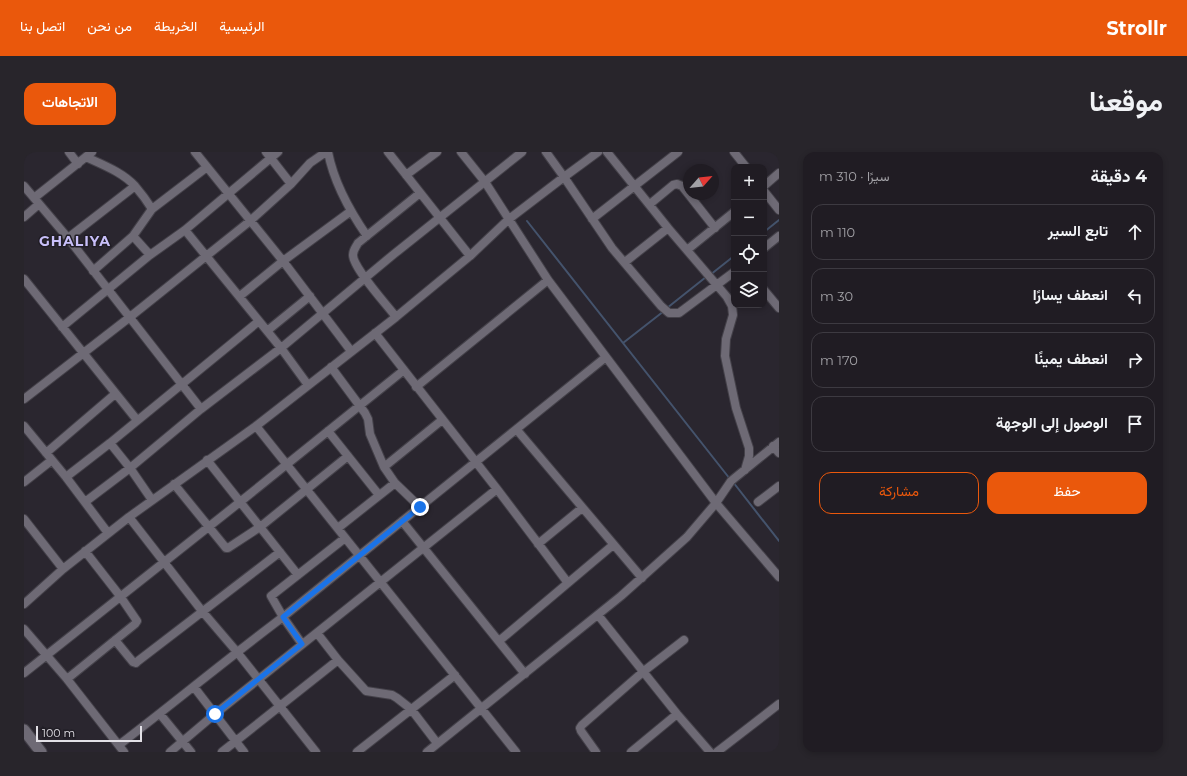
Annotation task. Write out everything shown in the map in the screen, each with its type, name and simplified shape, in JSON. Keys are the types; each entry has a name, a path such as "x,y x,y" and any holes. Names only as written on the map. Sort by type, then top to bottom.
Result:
{"main road":[{"path":"24,730 42,752"}],"street":[{"path":"69,152 78,164"},
{"path":"195,152 283,261 351,351"},
{"path":"62,327 150,255 185,230 229,194 268,155 278,152"},
{"path":"24,399 250,221 291,184 310,163 327,152 336,182 351,211 367,236"},
{"path":"388,152 470,256"},
{"path":"406,175 437,152"},
{"path":"461,152 485,182 548,280 606,358 716,503 779,577"},
{"path":"85,502 130,468 201,409 281,348 365,278 522,152"},
{"path":"546,152 614,251 625,262 661,306 669,313 678,313 731,274"},
{"path":"24,604 63,569 108,533 256,426 396,317 470,256 509,220 598,152"},
{"path":"607,152 668,228 688,250 716,286 727,297 732,306 733,315 726,339 725,356 736,408 749,448 745,470"},
{"path":"592,219 678,152"},
{"path":"734,152 744,164"},
{"path":"24,217 37,201 89,155 117,172 135,186 152,209"},
{"path":"268,155 291,184"},
{"path":"93,271 133,236 152,209 207,167"},
{"path":"767,183 779,173"},
{"path":"650,204 673,185 677,184 682,186 715,228"},
{"path":"24,186 68,238 201,409"},
{"path":"68,238 135,186"},
{"path":"396,317 365,278 354,261 354,249 358,243 420,193"},
{"path":"767,195 779,210"},
{"path":"240,296 283,261 351,211"},
{"path":"688,250 731,215"},
{"path":"625,262 668,228"},
{"path":"185,230 267,330 308,385"},
{"path":"133,236 150,255"},
{"path":"767,246 779,236"},
{"path":"24,279 137,420"},
{"path":"416,387 548,280"},
{"path":"767,294 779,308"},
{"path":"267,330 310,296"},
{"path":"66,477 110,443 259,321"},
{"path":"375,333 497,489 568,583"},
{"path":"119,745 283,617 606,358"},
{"path":"331,368 368,419 370,434 384,467 395,483 420,507"},
{"path":"24,673 404,370"},
{"path":"46,453 115,394"},
{"path":"384,467 442,420"},
{"path":"24,426 66,477 108,533"},
{"path":"256,426 516,752"},
{"path":"517,430 642,578"},
{"path":"328,431 379,495"},
{"path":"110,443 130,468 152,500"},
{"path":"427,752 642,578 687,537 716,503 733,480 776,444 779,453"},
{"path":"174,484 208,527 226,548 228,548 260,527 348,456"},
{"path":"24,482 52,460"},
{"path":"207,460 298,575"},
{"path":"338,528 395,483"},
{"path":"758,502 779,486"},
{"path":"170,752 302,644 497,489"},
{"path":"538,544 582,508"},
{"path":"129,517 202,612 237,652 316,752"},
{"path":"24,519 63,569"},
{"path":"402,521 525,674"},
{"path":"302,644 283,617 271,596 346,538"},
{"path":"499,641 613,545"},
{"path":"67,678 115,640 136,621 120,596 85,551"},
{"path":"115,640 133,662 136,663 280,552"},
{"path":"598,615 677,714 710,752"},
{"path":"24,629 67,678 124,752"},
{"path":"317,633 338,660 366,691 392,695 411,709 437,743"},
{"path":"596,752 580,728 644,671 684,640"},
{"path":"222,752 338,660"},
{"path":"357,752 455,675"},
{"path":"194,687 244,752"},
{"path":"717,752 779,704"},
{"path":"160,714 191,752"},
{"path":"636,750 677,714"}],"waterway":[{"path":"767,230 779,220"},
{"path":"527,221 730,479"},
{"path":"710,275 731,258"},
{"path":"667,308 706,277"},
{"path":"623,343 664,311"},
{"path":"733,482 779,541"}],"district":[{"name":"GHALIYA","path":"75,241"}],"route":[{"path":"215,714 302,644 283,617 420,507"}]}
